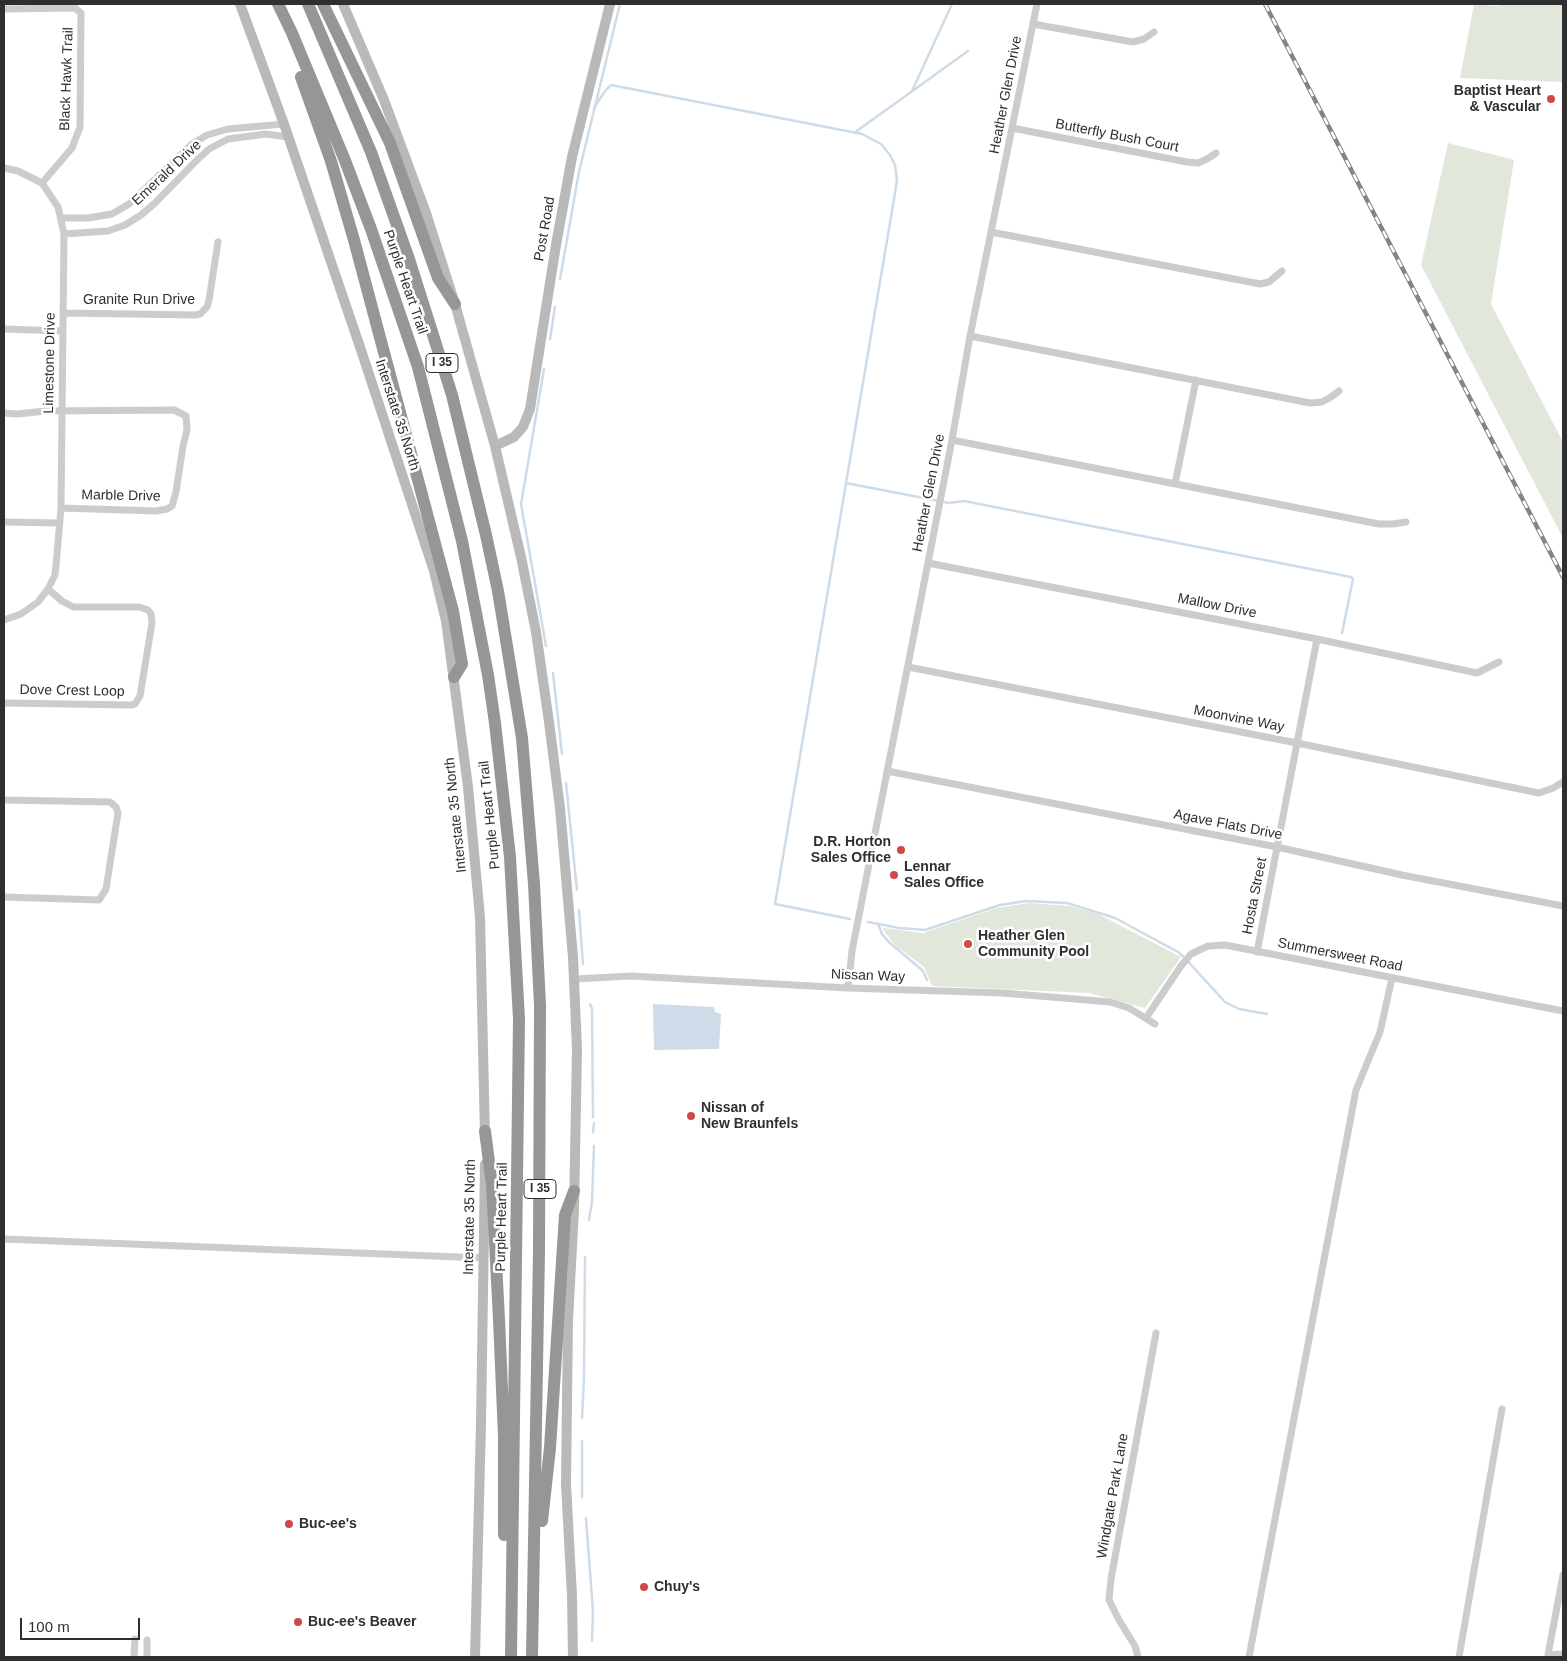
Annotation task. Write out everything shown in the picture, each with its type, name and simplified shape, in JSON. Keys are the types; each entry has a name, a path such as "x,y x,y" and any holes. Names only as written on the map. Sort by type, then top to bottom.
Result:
{"highway":[{"path":"270,4 309,98 331,161 376,319 453,611 462,664 454,677"},
{"name":"Purple Heart Trail","path":"278,4 344,158 371,229 418,367 462,541 488,675 495,723 510,856 519,1019 511,1657"},
{"name":"Purple Heart Trail","path":"308,4 375,162 409,259 449,386 496,582 522,738 534,884 541,1022 532,1657"},
{"path":"323,4 390,143 438,278 456,304"},
{"path":"486,1131 492,1185 504,1436 503,1610 506,1657"},
{"path":"532,1640 539,1577 543,1502 550,1448 565,1215 574,1191"}],"main road":[{"name":"Interstate 35 North","path":"240,4 284,124 434,571 446,621 454,677 468,787 480,917 486,1131 475,1657"},
{"path":"342,4 387,109 426,212 456,304 495,446 521,557 543,684 560,808 575,979 577,1049 574,1191 568,1320 566,1484 574,1657"},
{"name":"Post Road","path":"495,446 514,437 524,427 530,409 572,157 610,4"}],"street":[{"name":"Heather Glen Drive","path":"848,988 852,951 952,440 970,336 1037,4"},
{"name":"Black Hawk Trail","path":"4,9 75,8 81,13 80,128 72,148 42,184"},
{"path":"1033,24 1133,42 1144,39 1154,32"},
{"name":"Emerald Drive","path":"61,218 88,218 112,214 129,204 192,144 207,135 228,129 284,124"},
{"name":"Butterfly Bush Court","path":"1012,128 1187,162 1198,163 1207,160 1216,153"},
{"name":"Emerald Drive","path":"64,234 108,231 125,225 154,204 209,149 228,139 266,134 288,137"},
{"name":"Limestone Drive","path":"4,168 18,171 42,184 58,207 64,234 61,508 56,570 48,589 28,610 4,620"},
{"path":"991,232 1260,284 1269,282 1282,272"},
{"name":"Granite Run Drive","path":"63,313 195,316 200,314 207,307 209,300 218,242"},
{"path":"4,329 63,330"},
{"path":"970,336 1310,403 1322,402 1339,391"},
{"path":"1175,484 1196,380"},
{"name":"Marble Drive","path":"61,411 174,410 186,416 187,424 172,506 156,511 61,508"},
{"path":"4,413 61,411"},
{"path":"952,440 1378,524 1406,522"},
{"path":"4,522 59,523"},
{"name":"Mallow Drive","path":"928,563 1317,639 1477,673 1499,662"},
{"name":"Dove Crest Loop","path":"4,703 131,705 135,704 140,696 152,623 150,612 139,607 73,607 62,601 48,589"},
{"name":"Hosta Street","path":"1257,952 1317,639"},
{"name":"Moonvine Way","path":"908,667 1297,743 1539,793 1563,782"},
{"name":"Agave Flats Drive","path":"887,771 1277,847 1402,875 1563,906"},
{"path":"4,800 110,802 116,807 118,813 106,889 98,900 4,897"},
{"name":"Summersweet Road","path":"1146,1018 1191,954 1208,946 1225,945 1563,1011"},
{"name":"Nissan Way","path":"575,979 631,976 848,988 1003,993 1110,1002 1129,1008 1155,1024"},
{"path":"1249,1657 1356,1090 1380,1032 1392,978"},
{"path":"4,1240 484,1258"},
{"name":"Windgate Park Lane","path":"1138,1657 1135,1646 1118,1620 1109,1600 1111,1579 1156,1333"},
{"path":"1459,1657 1502,1409"},
{"path":"1563,1575 1548,1656 1563,1654"},
{"path":"134,1657 135,1639"},
{"path":"147,1640 147,1657"}],"shaded area":[{"path":"1474,4 1498,6 1499,4 1563,4 1563,82 1460,78"},
{"path":"1448,143 1514,160 1491,304 1563,442 1563,538 1421,265"},
{"path":"1029,903 1070,906 1098,914 1181,957 1145,1008 1089,993 932,986 924,967 895,945 883,928 923,933 997,908"}],"water":[{"path":"653,1004 714,1007 715,1012 721,1014 719,1049 654,1050"}],"waterway":[{"path":"560,279 579,172 620,4"},
{"path":"912,91 952,4"},
{"path":"854,133 968,51"},
{"path":"594,108 611,85 862,134 881,144 895,165 897,180 894,199 775,904 850,919"},
{"path":"550,339 555,307"},
{"path":"544,369 521,504 546,646"},
{"path":"846,483 949,503 964,501 1351,577 1353,579 1342,633"},
{"path":"553,673 562,754"},
{"path":"566,783 577,890"},
{"path":"868,922 899,928 925,930 1000,905 1026,901 1067,903 1115,918 1178,952 1225,1002 1239,1009 1267,1014"},
{"path":"579,910 583,964"},
{"path":"878,924 882,934 923,971 927,980"},
{"path":"590,1004 592,1009 593,1117"},
{"path":"593,1132 594,1123"},
{"path":"589,1220 592,1202 594,1146"},
{"path":"582,1418 585,1257"},
{"path":"582,1441 582,1497"},
{"path":"586,1518 593,1612 592,1641"}],"railway":[{"path":"1265,4 1563,577"}],"place":[{"name":"Baptist Heart & Vascular","path":"1551,99"},
{"name":"D.R. Horton Sales Office","path":"901,850"},
{"name":"Lennar Sales Office","path":"894,875"},
{"name":"Heather Glen Community Pool","path":"968,944"},
{"name":"Nissan of New Braunfels","path":"691,1116"},
{"name":"Buc-ee's","path":"289,1524"},
{"name":"Chuy's","path":"644,1587"},
{"name":"Buc-ee's Beaver","path":"298,1622"}]}
